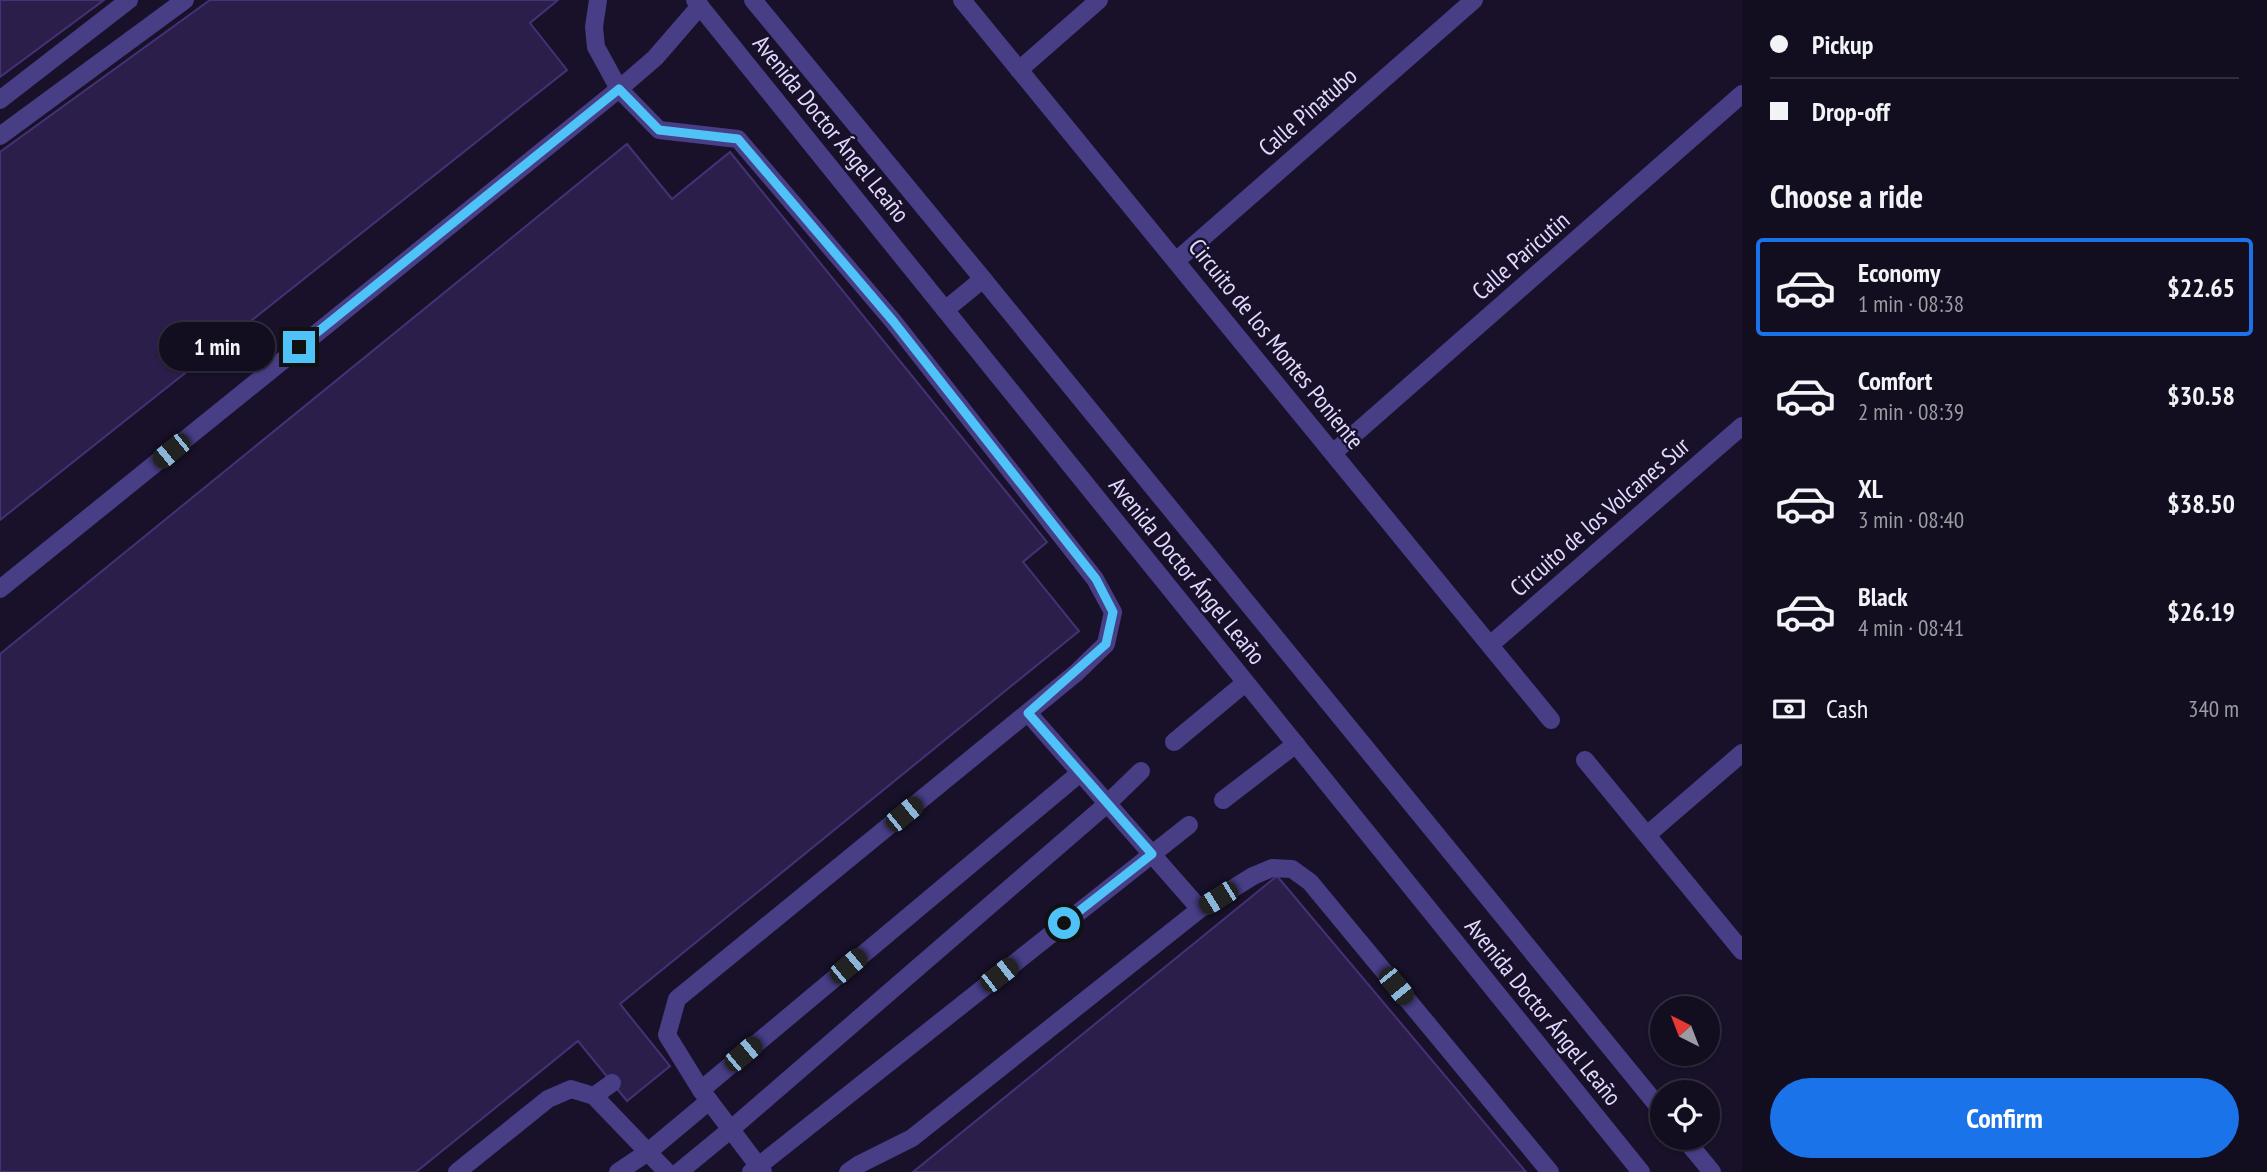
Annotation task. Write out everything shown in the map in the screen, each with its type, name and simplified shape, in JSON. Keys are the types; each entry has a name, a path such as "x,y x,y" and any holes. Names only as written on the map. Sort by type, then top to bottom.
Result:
{"street":[{"path":"0,100 129,0"},
{"path":"0,136 184,0"},
{"path":"598,0 594,27 596,47 619,89 659,130 738,139 893,321 1096,579 1113,612 1106,644 1028,713 677,999 661,1041 705,1095 758,1170 1189,825"},
{"name":"Avenida Doctor Ángel Leaño","path":"753,0 1650,1096"},
{"name":"Circuito de los Montes Poniente","path":"962,0 1551,720"},
{"path":"1019,70 1099,0"},
{"name":"Calle Pinatubo","path":"1175,261 1474,0"},
{"path":"0,589 619,89 655,58 700,2"},
{"name":"Avenida Doctor Ángel Leaño","path":"700,2 1245,683 1641,1172"},
{"name":"Calle Paricutin","path":"1333,453 1742,94"},
{"path":"946,310 983,279"},
{"name":"Circuito de los Volcanes Sur","path":"1490,645 1742,426"},
{"path":"1174,742 1245,683"},
{"path":"1028,713 1200,909"},
{"path":"1223,800 1296,744"},
{"path":"1647,835 1742,753"},
{"path":"1585,760 1742,951"},
{"path":"679,1172 1107,804 1141,771"},
{"path":"618,1172 648,1152 705,1095 1080,773"},
{"path":"848,1172 912,1138 1200,909 1253,876 1272,868 1292,869 1310,882 1550,1172"},
{"path":"594,1096 612,1083"},
{"path":"457,1172 548,1099 571,1088 594,1096 667,1172"},
{"path":"1694,1150 1712,1172"}],"building":[{"path":"0,0 104,0 0,77"},
{"path":"210,0 558,0 530,23 567,70 0,520 0,152"},
{"path":"627,144 672,199 730,152 1047,542 1023,562 1079,631 620,1004 670,1066 627,1101 578,1041 416,1172 0,1172 0,654"},
{"path":"1277,876 1526,1172 913,1172"}],"route":[{"path":"299,347 619,89 659,130 738,139 893,321 1096,579 1113,612 1106,644 1028,713 1152,854 1064,923"}]}
